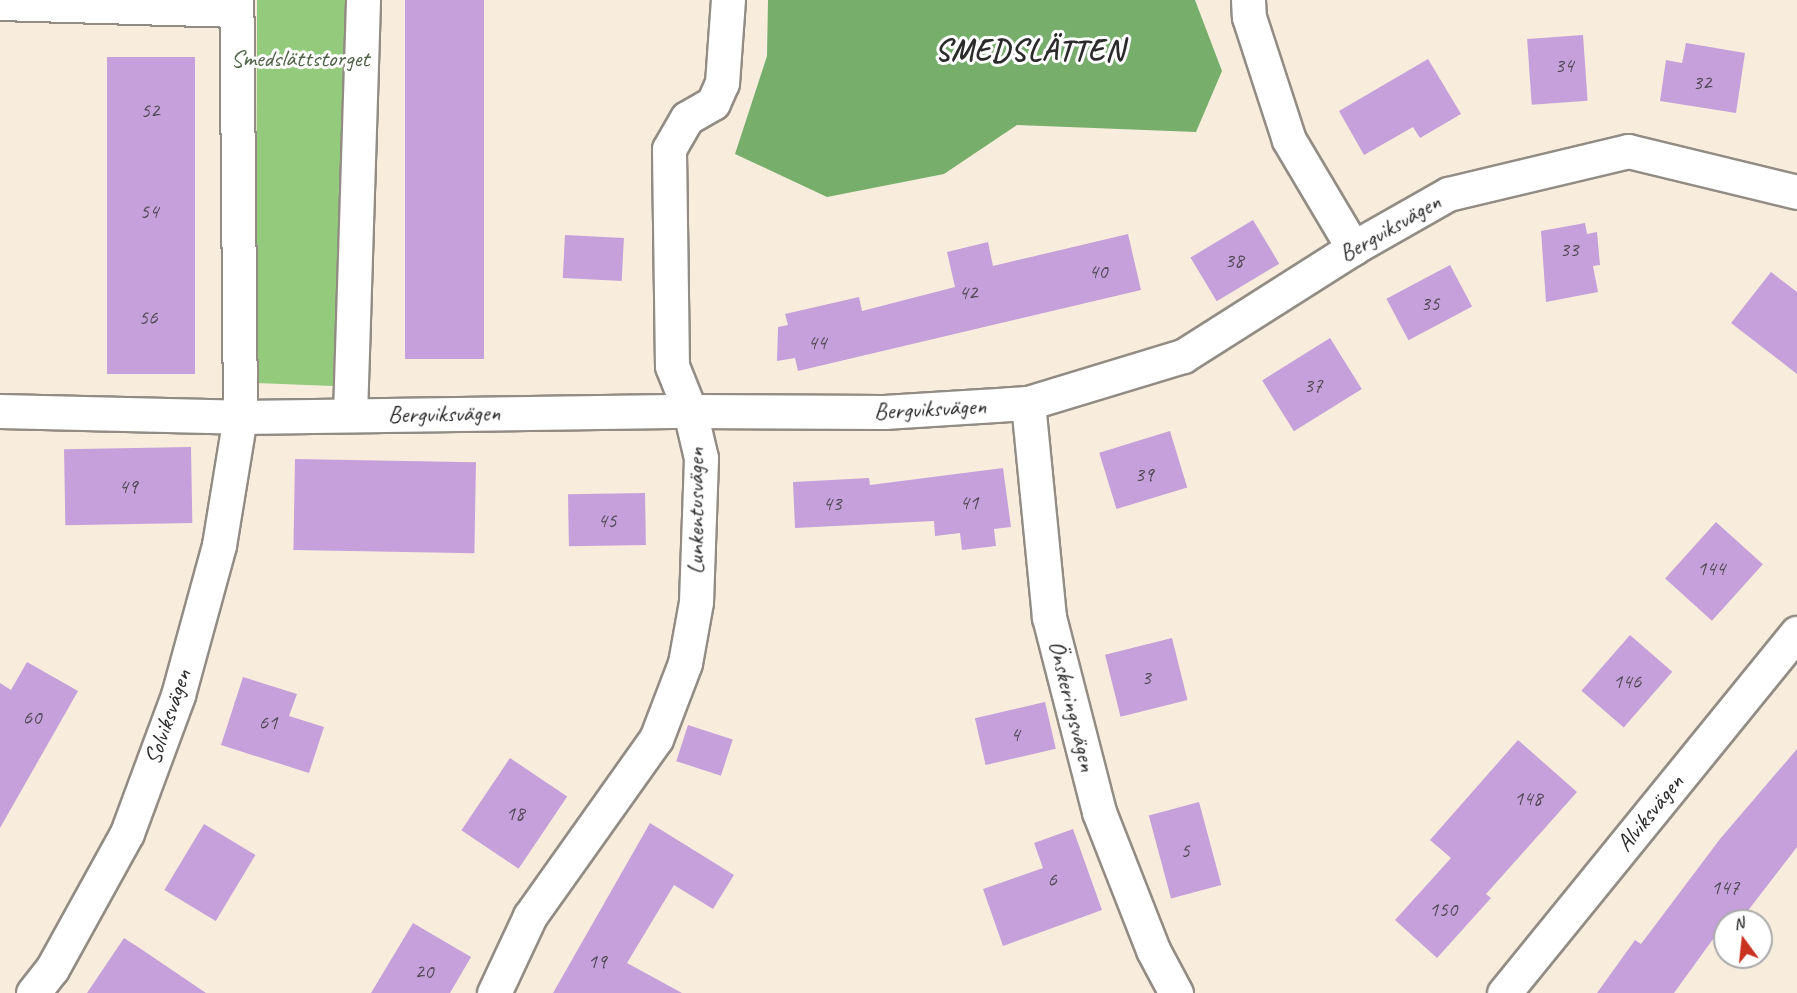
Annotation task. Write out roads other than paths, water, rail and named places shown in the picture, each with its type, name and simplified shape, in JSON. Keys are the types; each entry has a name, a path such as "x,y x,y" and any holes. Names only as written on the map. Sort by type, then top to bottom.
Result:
{"street":[{"path":"350,415 363,0"},
{"name":"Lunkentusvägen","path":"494,993 530,916 656,739 685,663 696,602 701,458 690,411 672,366 669,149 687,118 713,104 722,83 728,0"},
{"path":"1248,0 1249,17 1289,140 1353,248"},
{"path":"0,3 236,5 240,417"},
{"name":"Bergviksvägen","path":"0,411 240,417 690,411 884,412 1028,403 1183,356 1353,248 1448,194 1628,151 1797,192"},
{"name":"Önskeringsvägen","path":"1028,403 1049,617 1099,812 1153,950 1176,993"},
{"name":"Solviksvägen","path":"33,993 52,969 127,833 178,695 219,545 240,417"},
{"name":"Alviksvägen","path":"1504,993 1797,633"}],"district":[{"name":"SMEDSLÄTTEN","path":"1030,50"}],"park label":[{"name":"Smedslättstorget","path":"300,59"}]}
